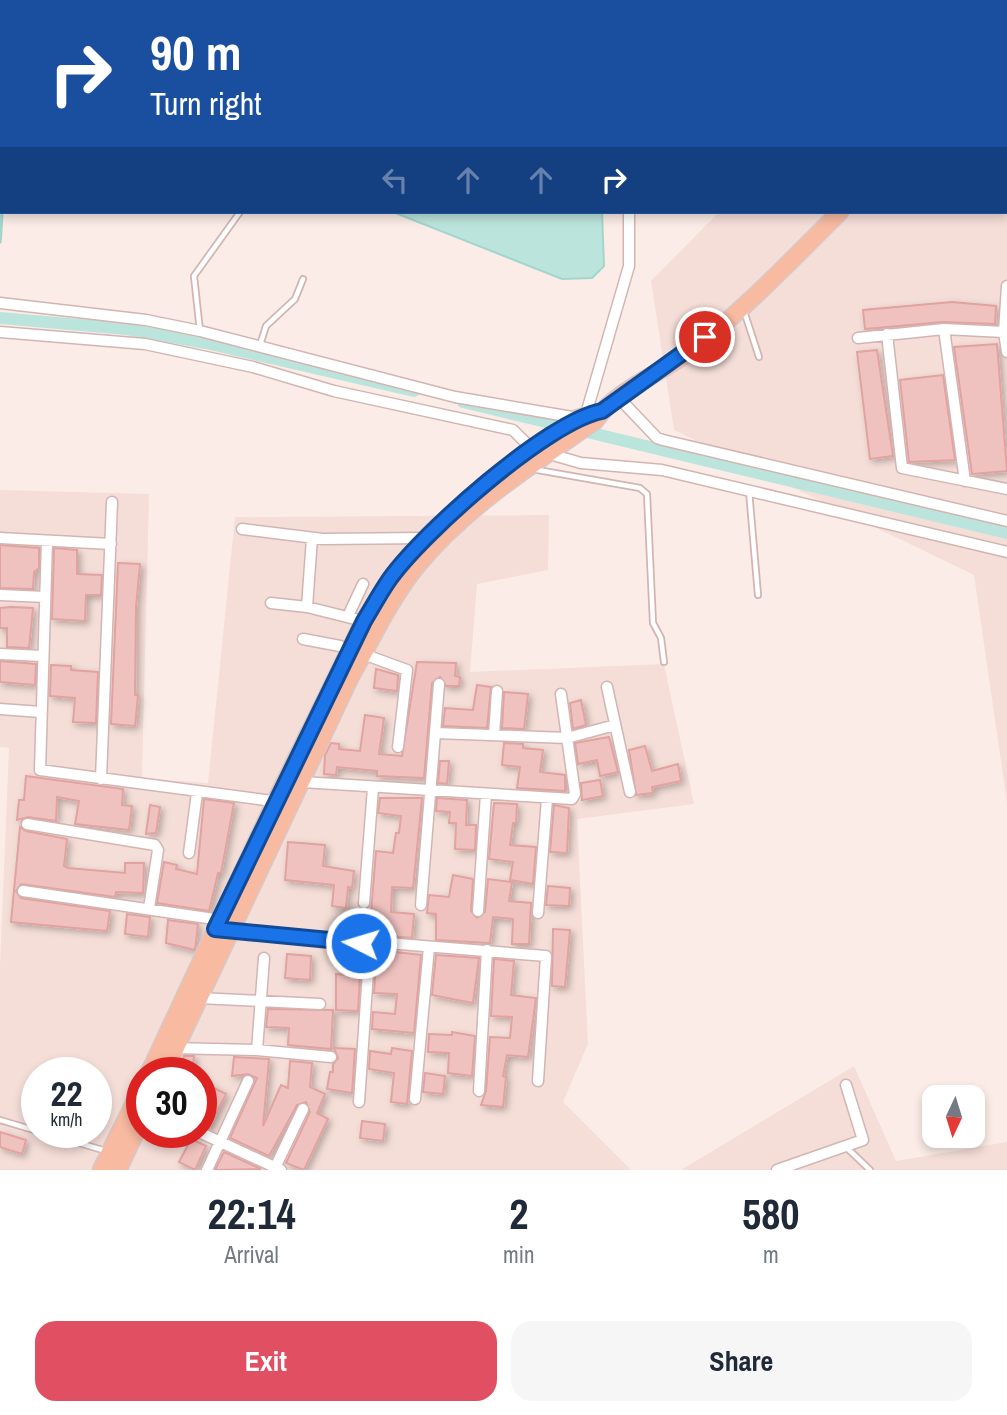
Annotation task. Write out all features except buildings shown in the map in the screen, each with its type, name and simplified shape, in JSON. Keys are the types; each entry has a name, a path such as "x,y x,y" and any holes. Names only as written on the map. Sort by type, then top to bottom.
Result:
{"main road":[{"path":"167,1057 275,802 371,624 390,579 528,468 549,446 585,418 687,353 838,214"},
{"path":"419,555 426,538 533,449 567,441 585,418"},
{"path":"162,1057 199,998 222,926 303,782 356,652"},
{"path":"101,1170 126,1120"},
{"path":"118,1170 128,1148"}],"street":[{"path":"3,303 146,320 260,345 455,397 585,418 629,266 629,214"},
{"path":"1007,286 1004,332 1007,352"},
{"path":"858,338 944,329 1004,332"},
{"path":"944,329 965,481"},
{"path":"0,332 134,342 247,366 334,391 513,430 533,449"},
{"path":"887,334 900,465 908,470 1007,488"},
{"path":"619,398 657,438 663,440 1007,521"},
{"path":"549,446 590,465 662,470 1007,552"},
{"path":"101,779 112,502"},
{"path":"242,529 312,538 426,538"},
{"path":"0,538 111,544"},
{"path":"307,607 312,538"},
{"path":"47,541 40,770 292,804"},
{"path":"348,616 363,584"},
{"path":"0,595 45,597"},
{"path":"271,603 307,607 371,624"},
{"path":"303,639 340,646 407,670 398,747"},
{"path":"0,654 43,656"},
{"path":"421,905 439,684"},
{"path":"607,687 630,792"},
{"path":"494,735 497,691"},
{"path":"303,782 547,799 575,798 561,694"},
{"path":"0,709 41,712"},
{"path":"435,733 567,738 615,726"},
{"path":"364,903 373,788"},
{"path":"189,853 197,793"},
{"path":"478,911 485,794"},
{"path":"538,913 547,799"},
{"path":"27,824 158,847 149,908"},
{"path":"23,891 149,908 222,926 370,943 547,956 538,1081"},
{"path":"359,1102 370,943"},
{"path":"415,1099 429,947"},
{"path":"479,1091 487,950"},
{"path":"257,1050 264,958"},
{"path":"199,998 320,1004"},
{"path":"169,1048 257,1050 331,1057"},
{"path":"208,1170 248,1081"},
{"path":"777,1170 794,1167 859,1143 863,1136 846,1085"},
{"path":"217,1140 276,1169 303,1109"}],"lane":[{"path":"200,331 194,275 239,214"},
{"path":"260,345 266,326 295,299 303,279"},
{"path":"742,305 759,356"},
{"path":"528,468 645,490 653,624 661,638 664,662"},
{"path":"749,491 758,595"},
{"path":"0,1120 21,1126"},
{"path":"847,1147 870,1170"},
{"path":"96,1148 110,1152"}],"shaded area":[{"path":"717,214 1007,214 1007,803 974,575 674,430 651,281"},
{"path":"0,490 149,494 142,778 208,783 235,517 549,515 548,570 477,584 470,672 664,664 694,804 577,819 588,1044 563,1102 631,1170 0,1170 0,966 9,748 0,747"},
{"path":"854,1066 896,1161 985,1148 985,1146 1007,1142 1007,1170 681,1170"}],"water":[{"path":"398,214 602,214 604,266 592,278 562,279"}],"waterway":[{"path":"0,242 2,214"},
{"path":"0,318 126,329 206,343 414,391"},
{"path":"463,402 1007,533"}],"route":[{"path":"361,943 215,929 364,621 390,579 426,538 493,480 570,423 586,414 602,411 687,353 705,337"}]}
